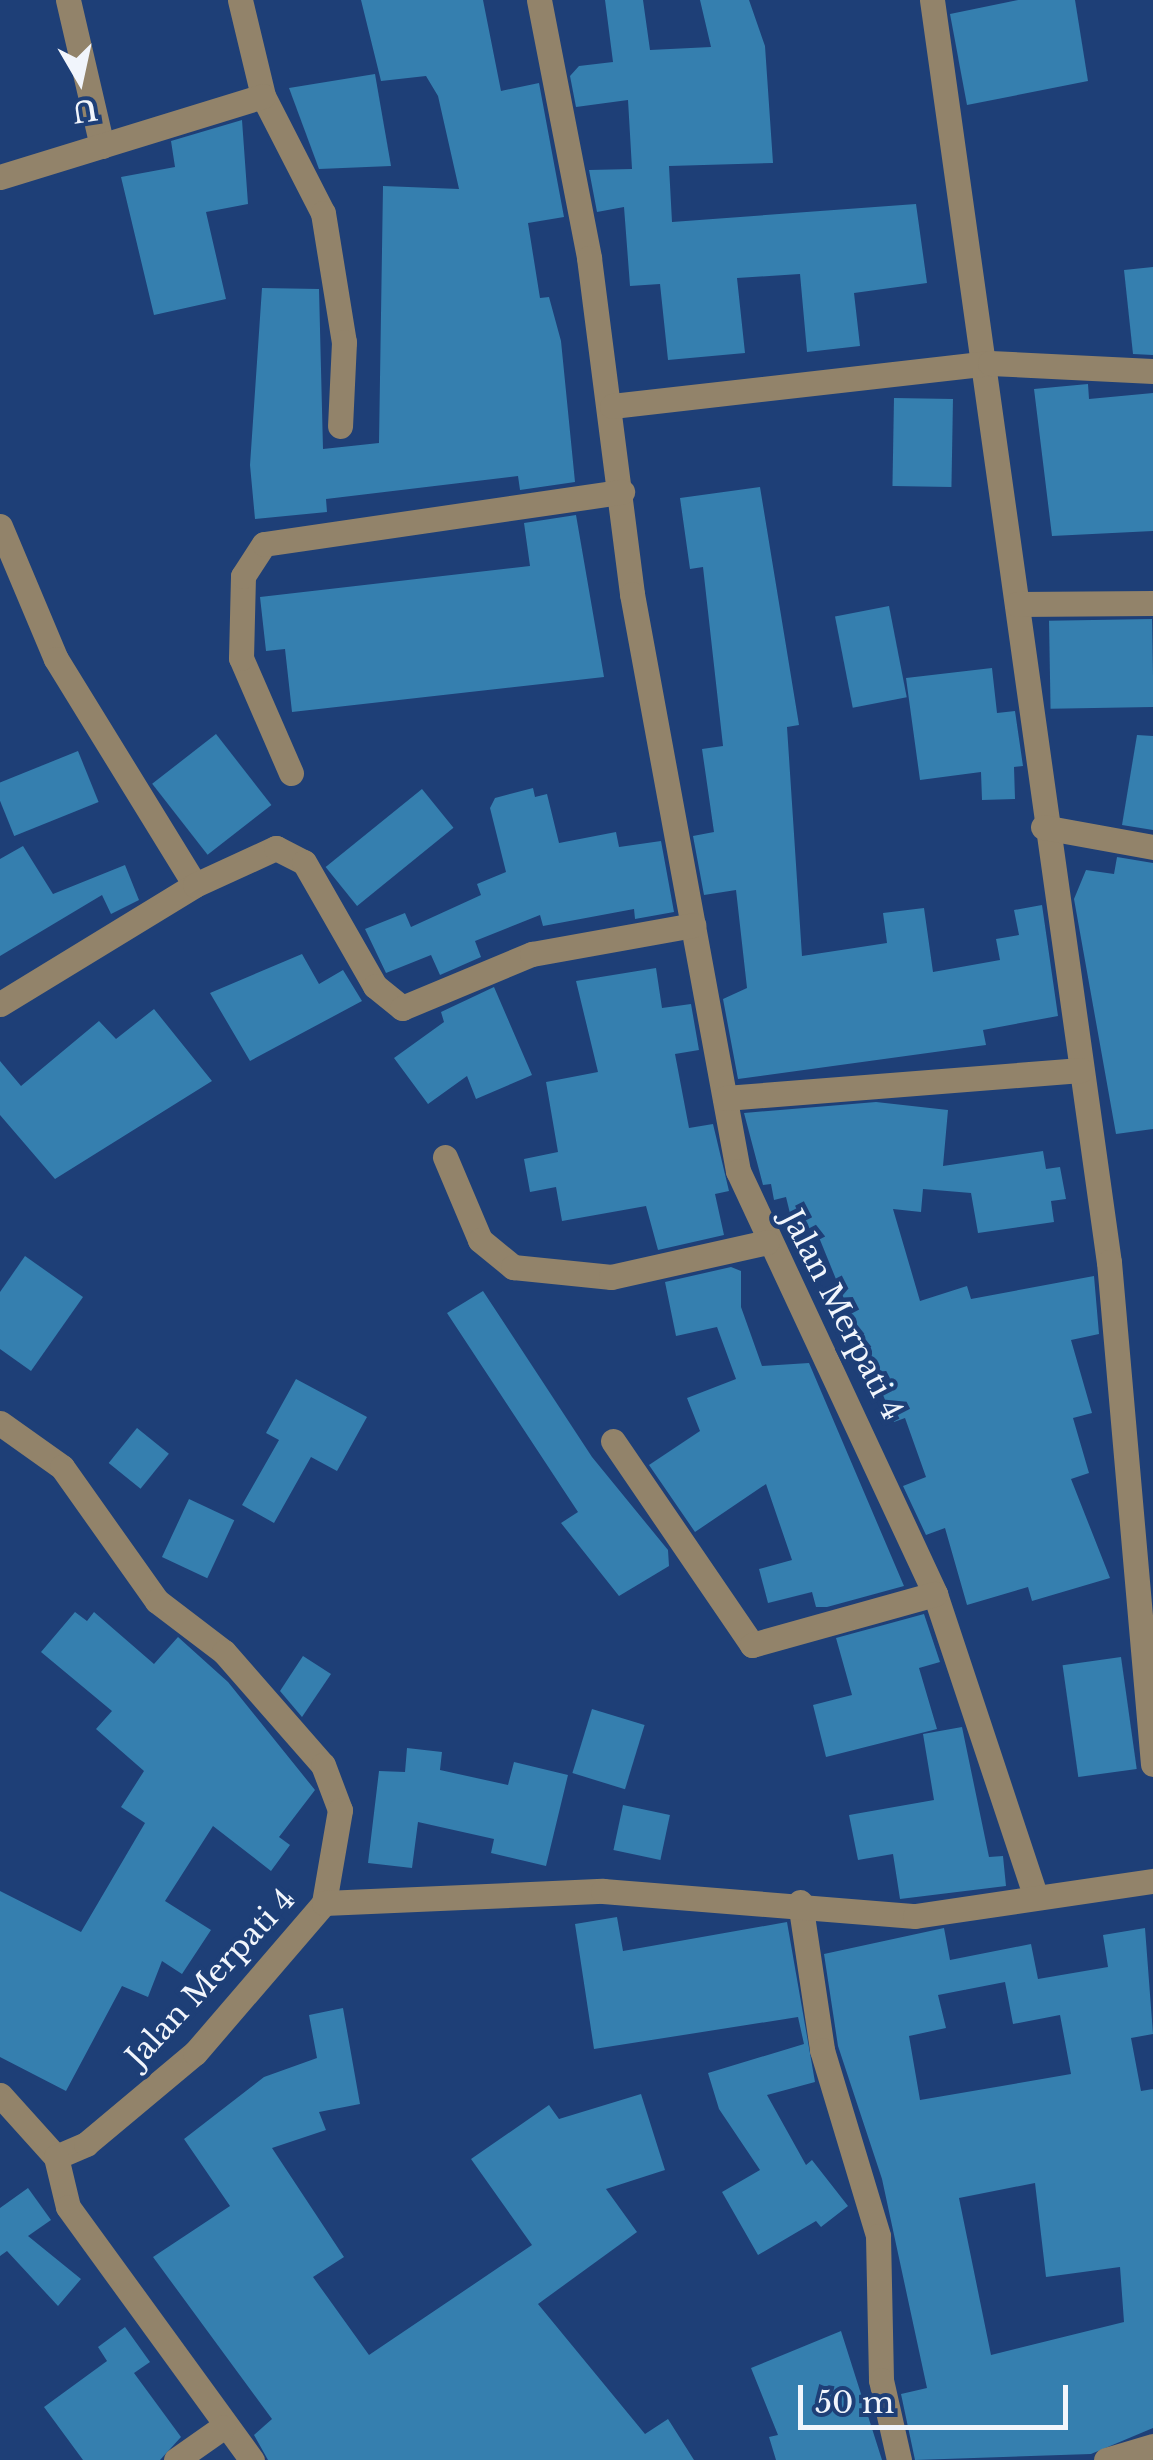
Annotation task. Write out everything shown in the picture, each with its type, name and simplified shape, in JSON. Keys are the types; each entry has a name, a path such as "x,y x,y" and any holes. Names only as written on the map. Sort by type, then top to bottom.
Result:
{"street":[{"path":"68,0 102,146"},
{"path":"240,0 263,96 323,213 344,342 340,426"},
{"name":"Jalan Merpati 4","path":"539,0 612,406 622,492 693,925 738,1171 767,1242 866,1430 935,1594 1035,1894"},
{"path":"932,0 990,363 1043,828 1081,1070 1120,1363 1153,1764"},
{"path":"0,177 263,96"},
{"path":"612,406 990,363 1153,371"},
{"path":"291,773 240,658 243,576 264,544 622,492"},
{"path":"0,526 56,659 195,885"},
{"path":"1018,604 1153,603"},
{"path":"1043,828 1153,847"},
{"path":"0,1004 195,885 269,850 291,850 384,1000 402,1008 532,954 693,925"},
{"path":"725,1098 1081,1070"},
{"path":"444,1157 480,1240 512,1268 611,1276 767,1242"},
{"path":"0,1423 62,1467 158,1601 224,1652 323,1764 340,1810 324,1904"},
{"path":"613,1441 752,1645 935,1594"},
{"name":"Jalan Merpati 4","path":"56,2157 86,2144 195,2053 324,1904 603,1891 800,1902 863,1917 915,1916 1035,1894 1153,1880"},
{"path":"800,1902 822,2050 878,2236 880,2380 899,2460"},
{"path":"4,2109 56,2157 68,2207 223,2427 252,2460"},
{"path":"176,2460 223,2427"},
{"path":"1106,2460 1153,2446"}],"building":[{"path":"361,0 483,0 501,91 539,83 564,217 528,223 540,298 549,297 561,341 575,482 520,490 518,476 326,499 327,512 255,519 250,465 262,288 319,289 323,449 379,443 383,186 459,189 438,96 426,76 381,81"},
{"path":"605,0 643,0 650,50 711,47 700,0 749,0 765,46 773,163 669,166 672,222 916,204 927,283 854,293 860,346 807,352 800,274 737,278 745,353 668,360 660,284 630,286 624,207 597,212 589,170 632,169 628,100 576,107 570,76 579,66 613,62"},
{"path":"1018,0 1075,0 1088,81 967,105 950,14"},
{"path":"375,74 391,166 319,169 289,88"},
{"path":"242,120 248,204 206,212 226,299 154,315 121,177 175,167 171,141"},
{"path":"1153,267 1153,355 1133,354 1124,270"},
{"path":"1088,384 1089,399 1153,393 1153,531 1052,536 1034,389"},
{"path":"894,398 953,399 951,487 892,486"},
{"path":"760,487 799,725 787,727 802,956 887,943 883,913 924,908 933,972 1000,960 996,939 1019,935 1014,910 1042,905 1058,1016 983,1030 986,1045 738,1079 723,999 747,988 736,890 704,895 693,836 714,832 702,749 723,746 703,567 690,569 680,498"},
{"path":"576,515 604,677 292,712 285,649 266,651 260,597 530,566 524,523"},
{"path":"889,606 907,697 853,708 835,616"},
{"path":"1152,619 1153,707 1051,709 1049,621"},
{"path":"992,668 997,713 1015,711 1023,766 1014,767 1015,799 982,800 981,772 920,780 906,678"},
{"path":"216,734 271,805 208,855 152,784"},
{"path":"1137,735 1153,736 1153,830 1122,825"},
{"path":"78,751 99,802 14,836 0,801 0,783"},
{"path":"533,788 535,797 547,794 559,843 616,832 619,847 661,841 674,912 635,919 634,909 543,926 540,915 475,941 481,957 440,975 431,955 386,973 365,929 405,913 411,927 481,895 477,884 506,872 490,808 495,798"},
{"path":"422,789 453,828 357,906 326,867"},
{"path":"23,846 53,894 125,865 139,900 111,914 102,895 0,956 0,859"},
{"path":"1117,857 1153,863 1153,1129 1116,1134 1074,899 1086,870 1114,874"},
{"path":"302,954 319,984 343,970 362,1001 250,1061 210,993"},
{"path":"656,968 662,1008 691,1004 699,1050 675,1054 689,1128 713,1124 729,1191 715,1194 724,1235 658,1250 646,1206 562,1221 556,1187 530,1192 524,1159 558,1152 546,1082 598,1072 576,981"},
{"path":"494,987 532,1075 476,1099 467,1076 428,1104 394,1058 444,1022 441,1012"},
{"path":"154,1009 212,1081 55,1179 0,1115 0,1061 21,1086 99,1021 116,1039"},
{"path":"876,1102 948,1110 943,1166 1043,1151 1046,1169 1060,1167 1066,1199 1051,1201 1054,1222 978,1233 971,1193 923,1189 921,1212 893,1209 920,1301 967,1286 971,1299 1094,1276 1099,1334 1071,1340 1092,1413 1073,1418 1089,1473 1071,1479 1110,1578 1032,1601 1028,1587 967,1605 945,1528 926,1535 903,1486 926,1477 905,1418 894,1422 816,1230 796,1238 786,1197 774,1200 771,1184 763,1185 744,1113"},
{"path":"25,1256 83,1297 31,1371 0,1349 0,1292"},
{"path":"731,1267 741,1271 741,1307 762,1366 809,1363 904,1586 827,1607 816,1607 812,1592 768,1603 759,1569 792,1560 766,1484 695,1532 649,1465 700,1431 687,1398 736,1379 717,1327 676,1336 665,1282"},
{"path":"483,1291 592,1457 668,1550 669,1566 619,1596 561,1523 578,1512 447,1313"},
{"path":"296,1379 367,1417 337,1471 311,1457 274,1523 242,1505 279,1440 266,1433"},
{"path":"137,1428 169,1454 141,1489 109,1463"},
{"path":"189,1499 234,1520 207,1578 162,1557"},
{"path":"75,1612 87,1621 94,1612 154,1664 178,1637 228,1682 315,1790 279,1837 290,1845 271,1871 213,1826 165,1901 211,1930 182,1974 162,1961 148,1997 122,1986 66,2091 0,2057 0,1891 81,1932 145,1823 121,1807 144,1771 96,1729 112,1711 41,1652"},
{"path":"924,1614 940,1662 919,1668 937,1729 826,1757 813,1705 852,1695 836,1638"},
{"path":"303,1656 331,1674 302,1717 280,1691"},
{"path":"1121,1657 1137,1769 1078,1777 1063,1665"},
{"path":"592,1709 645,1725 625,1789 572,1773"},
{"path":"962,1727 989,1857 1003,1856 1006,1886 900,1899 893,1854 858,1860 849,1815 934,1800 923,1734"},
{"path":"407,1748 442,1752 440,1770 508,1785 514,1762 568,1775 546,1866 491,1853 494,1839 418,1822 412,1868 368,1863 379,1771 405,1772"},
{"path":"623,1805 670,1815 660,1860 613,1850"},
{"path":"617,1917 623,1951 787,1922 815,2082 767,2095 806,2165 812,2160 848,2206 821,2227 816,2221 758,2255 722,2192 760,2170 719,2109 708,2073 804,2044 798,2017 594,2049 575,1924"},
{"path":"944,1928 950,1960 1031,1944 1038,1979 1108,1967 1103,1935 1145,1928 1153,2034 1131,2038 1141,2091 1153,2089 1153,2428 1091,2454 915,2460 901,2394 927,2388 882,2179 838,2046 824,1954","holes":["1005,1982 1013,2024 1060,2015 1071,2074 920,2100 909,2036 946,2028 938,1995","1035,2183 1046,2277 1120,2267 1124,2322 991,2355 959,2198"]},
{"path":"343,2008 360,2104 319,2112 326,2130 272,2148 344,2257 313,2277 369,2355 532,2245 471,2159 549,2105 559,2119 641,2094 665,2170 606,2189 637,2232 538,2304 645,2434 668,2419 694,2460 268,2460 254,2435 272,2419 153,2257 230,2206 184,2139 264,2077 317,2058 309,2015"},
{"path":"28,2188 51,2220 28,2236 81,2279 58,2306 7,2251 0,2256 0,2208"},
{"path":"125,2327 150,2362 134,2373 181,2437 160,2460 83,2460 44,2407 107,2361 98,2347"},
{"path":"841,2331 882,2460 776,2460 769,2437 778,2435 751,2368"}]}
